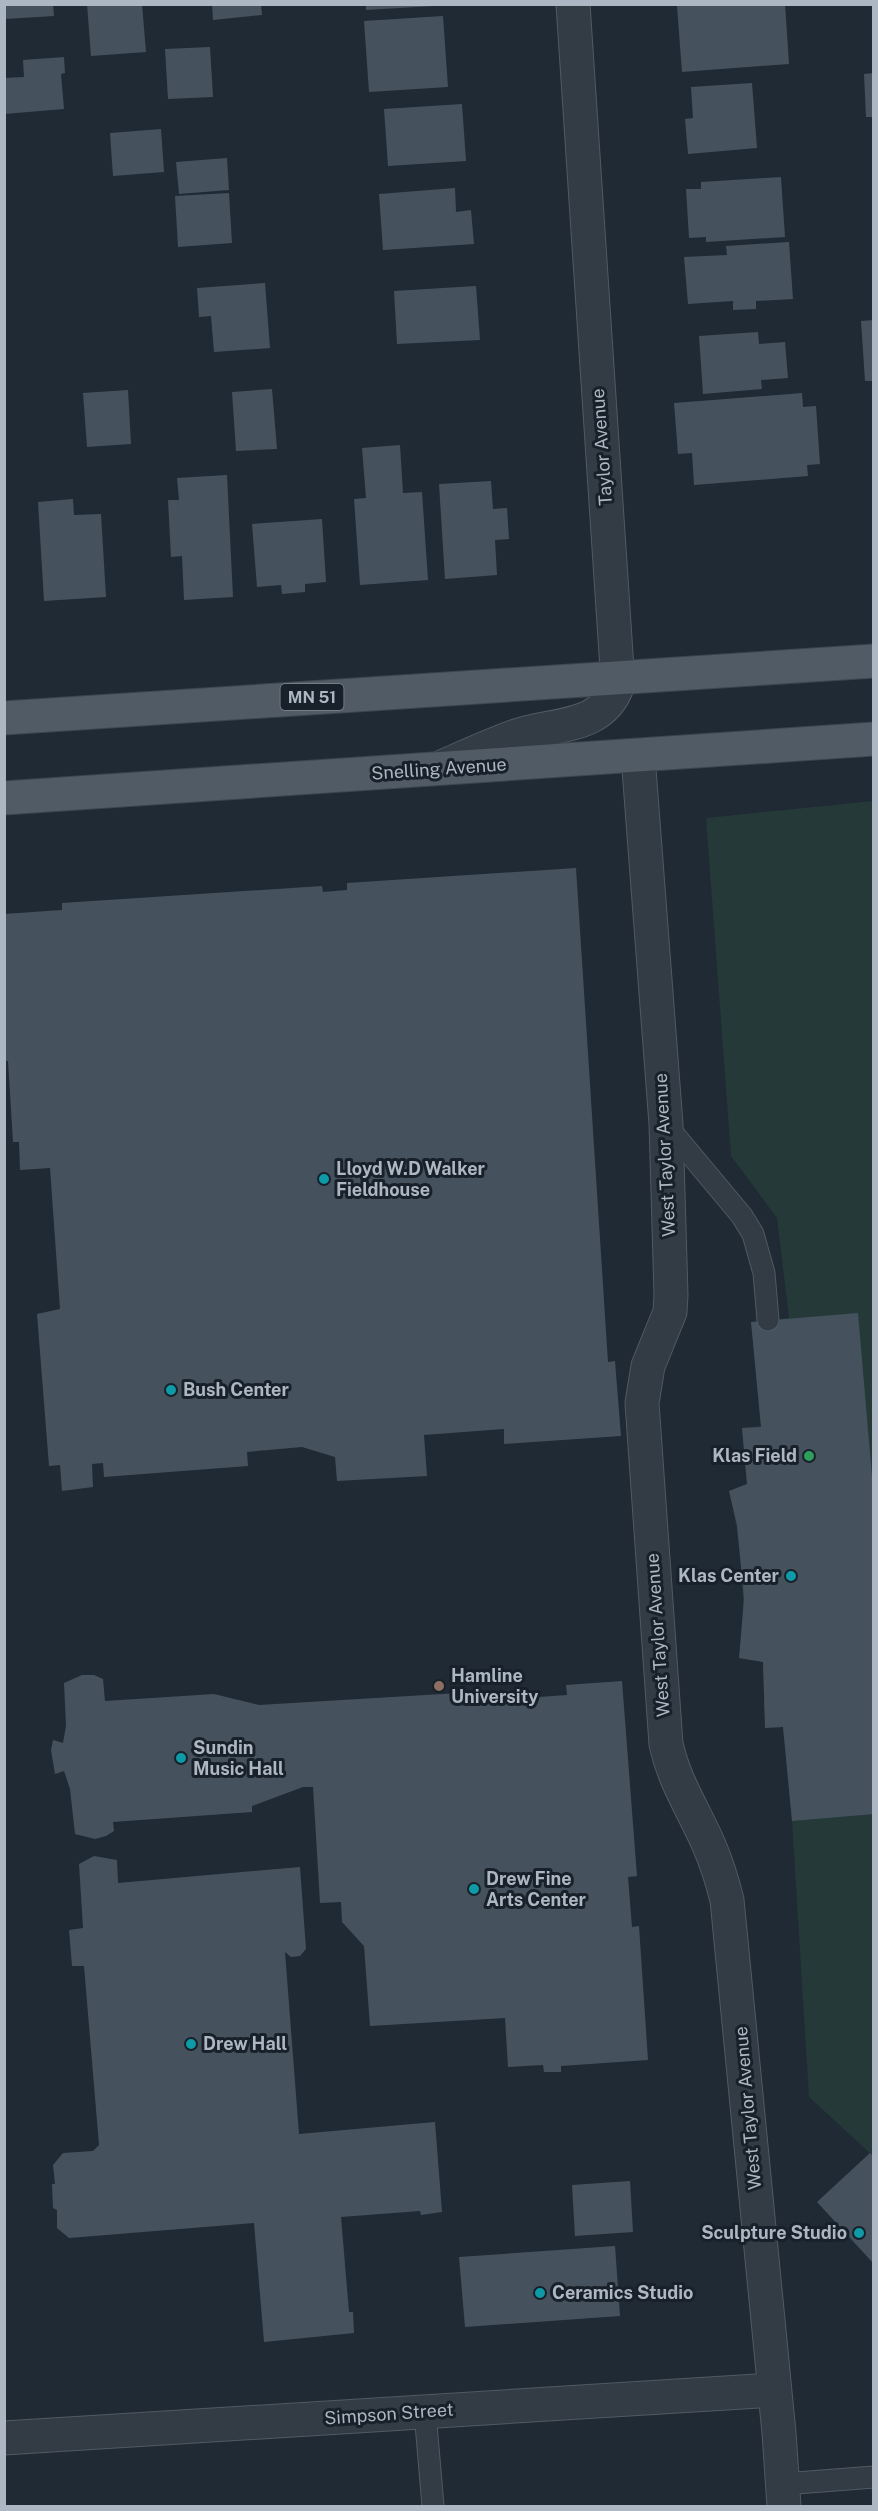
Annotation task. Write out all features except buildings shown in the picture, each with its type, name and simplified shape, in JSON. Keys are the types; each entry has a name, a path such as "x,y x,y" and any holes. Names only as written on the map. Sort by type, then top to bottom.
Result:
{"main road":[{"name":"MN 51","path":"4,718 873,661"},
{"name":"Snelling Avenue","path":"4,798 873,739"}],"street":[{"name":"Taylor Avenue","path":"438,769 518,735 579,723 602,709 615,691 619,676 607,532 573,4"},
{"name":"West Taylor Avenue","path":"638,756 666,1124 670,1312 648,1366 642,1403 666,1744 674,1775 707,1842 720,1874 727,1900 783,2495"},
{"name":"Simpson Street","path":"4,2438 774,2390"}],"lane":[{"path":"666,1124 742,1216 753,1234 764,1273 768,1320"},
{"path":"425,2412 433,2506"},
{"path":"783,2495 873,2477"}],"green space":[{"name":"Klas Field","path":"873,801 873,2156 809,2097 792,1821 783,1727 765,1728 763,1662 739,1658 743,1616 742,1574 729,1491 747,1484 742,1428 761,1426 751,1322 789,1318 777,1218 731,1156 706,818"}],"place":[{"name":"Lloyd W.D Walker Fieldhouse","path":"324,1179"},
{"name":"Bush Center","path":"171,1390"},
{"name":"Klas Field","path":"809,1456"},
{"name":"Klas Center","path":"791,1576"},
{"name":"Hamline University","path":"439,1686"},
{"name":"Sundin Music Hall","path":"181,1758"},
{"name":"Drew Fine Arts Center","path":"474,1889"},
{"name":"Drew Hall","path":"191,2044"},
{"name":"Sculpture Studio","path":"859,2233"},
{"name":"Ceramics Studio","path":"540,2293"}]}
